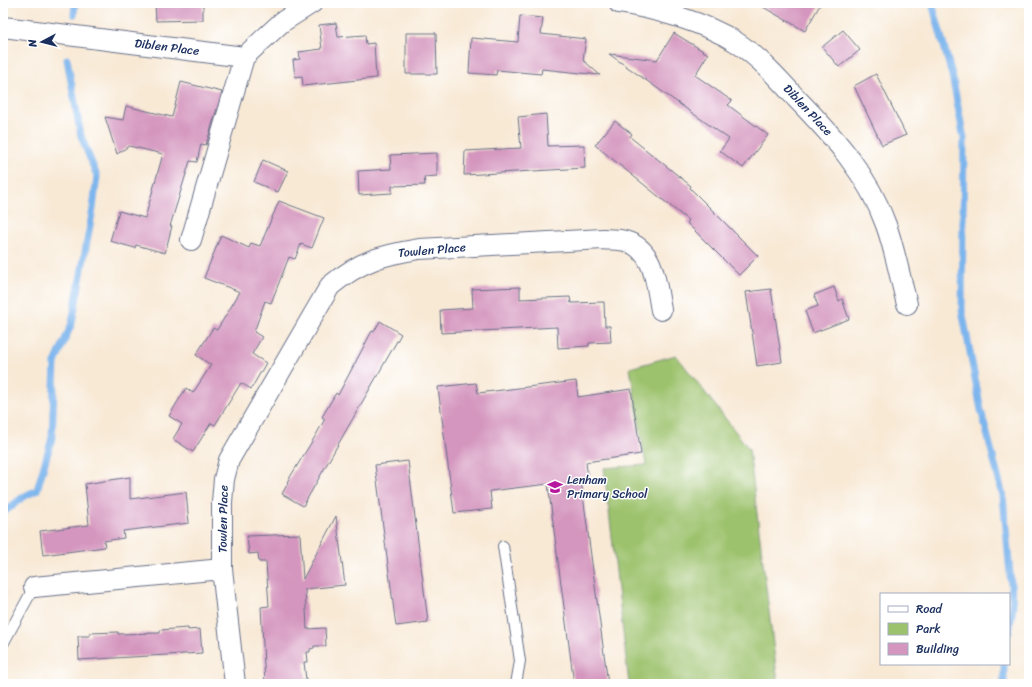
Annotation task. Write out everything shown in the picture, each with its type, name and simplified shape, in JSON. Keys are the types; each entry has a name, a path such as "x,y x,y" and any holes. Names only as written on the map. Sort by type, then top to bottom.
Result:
{"street":[{"path":"191,240 244,57 282,22 312,3"},
{"name":"Diblen Place","path":"619,3 666,13 715,31 736,42 755,56 775,75 841,145 858,170 886,225 907,304"},
{"name":"Diblen Place","path":"3,27 244,57"},
{"name":"Towlen Place","path":"235,684 222,569 222,502 224,479 229,460 330,286 348,271 391,253 419,249 603,239 625,241 641,248 652,265 661,310"},
{"name":"Towlen Place","path":"34,587 222,569"}],"lane":[{"path":"503,546 520,661 516,684"},
{"path":"3,644 34,587"}],"green space":[{"path":"676,355 749,449 778,684 629,684 604,468 646,465 630,368"}],"building":[{"path":"155,3 203,3 203,20 156,21"},
{"path":"756,3 821,3 805,31"},
{"path":"520,16 543,18 541,34 586,39 583,60 600,75 542,69 541,74 497,70 496,75 469,73 471,38 518,42"},
{"path":"336,23 338,37 365,35 366,44 374,43 376,78 303,86 302,76 295,77 293,60 300,59 299,52 322,49 319,25"},
{"path":"843,30 860,50 839,67 822,47"},
{"path":"406,33 436,33 437,74 406,74"},
{"path":"674,33 708,54 695,75 732,101 728,105 768,135 743,168 720,151 729,139 609,54 657,60"},
{"path":"876,74 906,135 882,145 854,86"},
{"path":"181,82 222,92 206,145 201,144 197,162 190,161 170,226 172,226 165,253 136,245 135,248 110,241 119,211 145,218 163,154 129,146 117,154 105,117 123,120 126,106 172,117"},
{"path":"546,114 548,146 584,145 585,168 464,175 465,151 521,148 518,117"},
{"path":"615,121 632,134 630,137 691,186 690,188 758,256 739,275 687,223 689,221 595,145"},
{"path":"437,153 437,176 424,177 425,185 392,186 392,193 359,195 358,171 391,169 390,155"},
{"path":"263,160 288,171 278,192 254,182"},
{"path":"279,201 324,218 312,248 301,244 295,259 289,257 271,303 265,301 254,332 262,337 252,354 266,363 251,389 241,383 215,425 211,423 193,452 173,439 182,424 169,416 186,388 193,393 211,365 196,355 213,328 217,330 240,292 204,278 221,235 249,248 251,243 260,246"},
{"path":"520,287 520,299 570,297 571,303 604,302 605,326 610,326 611,342 589,343 589,346 558,348 557,327 441,333 440,310 473,308 472,289"},
{"path":"834,287 839,301 842,299 849,319 813,333 805,311 818,306 814,295"},
{"path":"771,289 782,362 757,366 746,292"},
{"path":"380,321 401,334 303,506 282,494 288,483 287,482 325,419 322,417 336,393 338,395 372,331 374,332"},
{"path":"576,381 578,397 631,389 641,454 586,462 588,479 581,480 608,684 574,684 548,484 490,491 492,509 454,513 438,387 476,383 478,393"},
{"path":"408,461 428,622 396,626 375,465"},
{"path":"130,477 130,499 186,492 189,523 123,531 124,538 104,541 105,547 43,555 40,531 89,525 85,484"},
{"path":"336,516 345,585 305,589 307,629 325,628 326,646 314,646 314,648 310,649 310,652 307,652 308,662 304,662 306,680 295,681 295,684 265,684 261,607 269,606 266,562 259,562 258,553 249,554 247,536 300,534 303,579"},
{"path":"188,628 188,630 200,629 202,653 79,660 78,636 90,636 90,633 160,633 160,630"}],"waterway":[{"path":"74,14 75,3"},
{"path":"932,3 952,75 964,139 962,310 981,410 1003,496 1013,607 1010,626"},
{"path":"3,513 23,497 37,490 52,438 55,363 72,323 93,209 97,176 81,136 67,59"},
{"path":"1004,665 1004,684"}],"place":[{"name":"Lenham Primary School","path":"555,487"}]}
